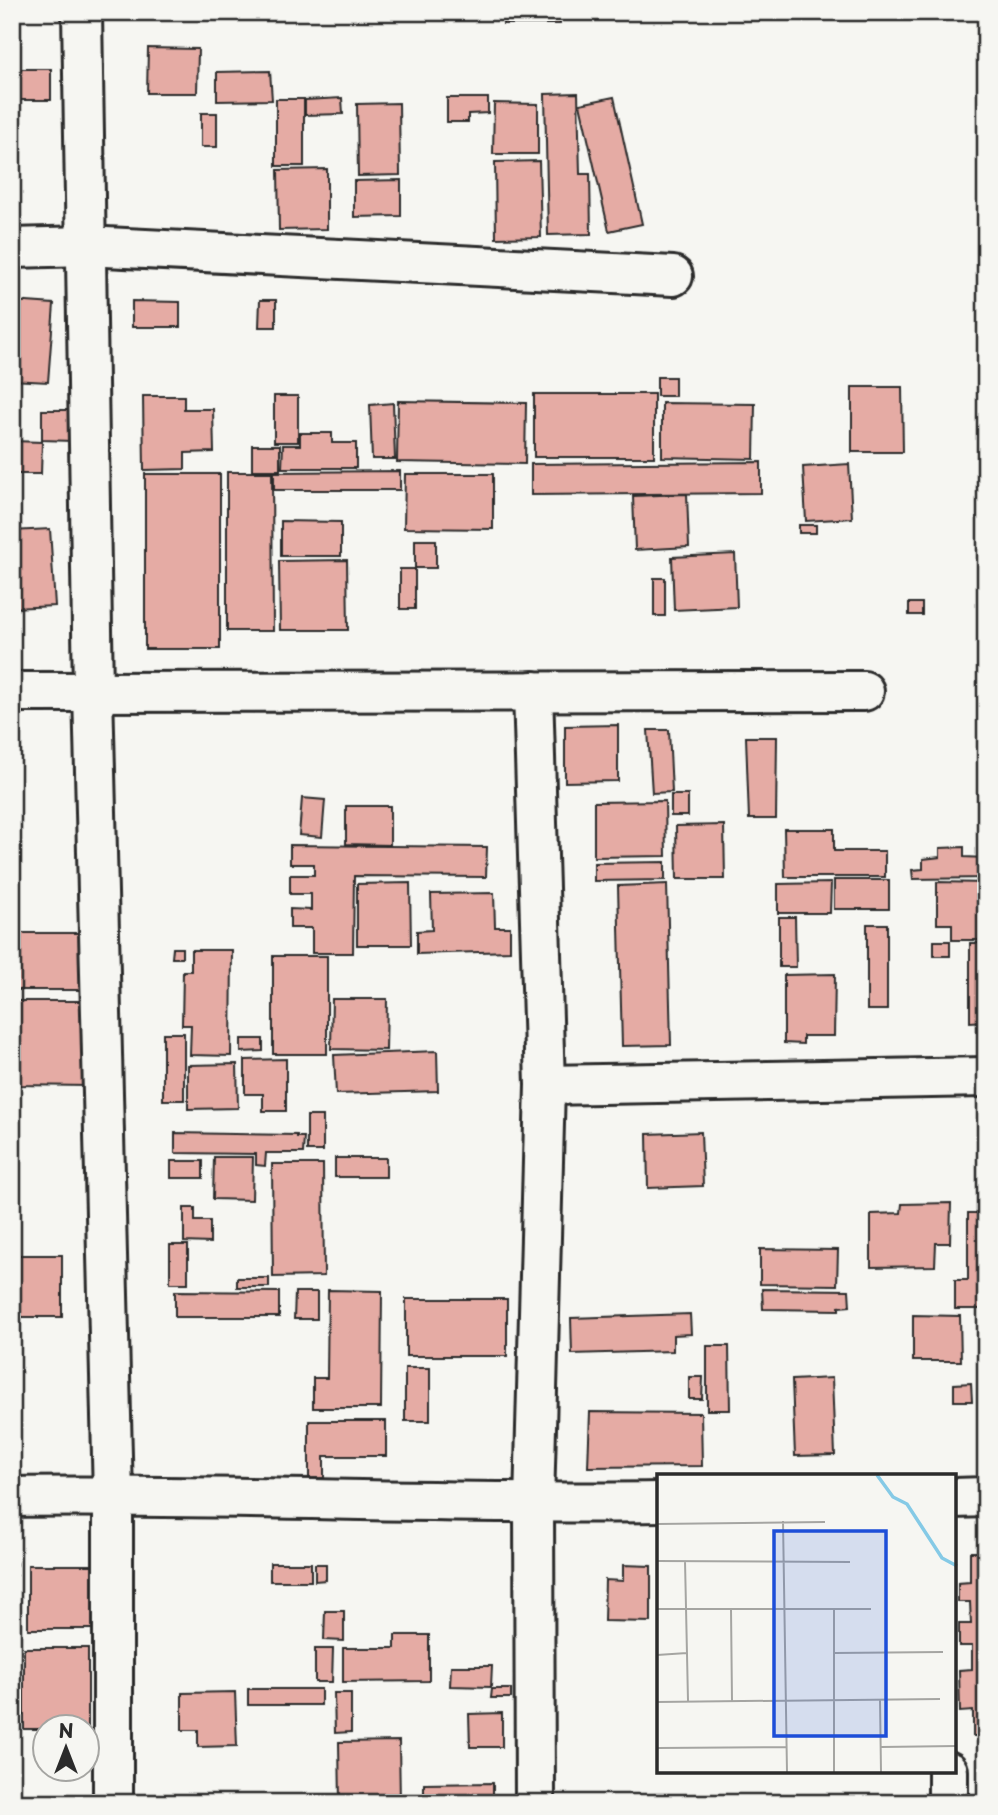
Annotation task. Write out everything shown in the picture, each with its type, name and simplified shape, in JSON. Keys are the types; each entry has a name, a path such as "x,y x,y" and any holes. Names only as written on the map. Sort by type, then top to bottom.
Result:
{"street":[{"path":"82,12 93,691 113,1496 113,1803"},
{"path":"12,248 86,246 673,276"},
{"path":"533,691 545,1084 534,1504 535,1803"},
{"path":"12,692 864,691"},
{"path":"545,1084 986,1077"},
{"path":"12,1497 113,1496 534,1504 657,1502"},
{"path":"956,1498 986,1497"},
{"path":"948,1773 948,1803"}],"building":[{"path":"503,12 560,12 560,24 503,24"},
{"path":"148,48 198,49 197,93 147,93"},
{"path":"12,69 51,69 51,100 12,100"},
{"path":"270,71 272,100 217,101 217,72"},
{"path":"578,93 580,174 590,174 591,234 548,235 545,94"},
{"path":"614,97 642,224 609,231 580,104"},
{"path":"342,98 343,114 305,115 305,100"},
{"path":"447,98 488,98 488,113 468,114 468,122 447,122"},
{"path":"276,99 304,99 304,166 276,166"},
{"path":"399,103 400,175 358,176 357,104"},
{"path":"494,103 538,104 538,154 493,154"},
{"path":"201,113 217,113 217,147 201,147"},
{"path":"539,161 541,237 496,238 495,162"},
{"path":"327,169 327,229 279,230 278,170"},
{"path":"401,180 401,216 354,217 354,181"},
{"path":"260,300 276,300 276,327 259,327"},
{"path":"12,301 54,304 48,382 12,380"},
{"path":"132,301 180,302 180,327 132,327"},
{"path":"657,377 675,377 675,396 657,396"},
{"path":"852,387 902,387 903,452 852,452"},
{"path":"534,394 654,394 654,457 534,457"},
{"path":"143,396 184,396 184,409 213,409 214,452 185,453 185,469 144,470"},
{"path":"274,396 298,396 298,442 274,442"},
{"path":"398,401 526,403 525,464 397,462"},
{"path":"393,403 395,459 372,459 370,405"},
{"path":"662,403 755,404 754,459 662,457"},
{"path":"42,410 72,410 72,441 42,440"},
{"path":"300,433 332,433 332,443 356,443 356,468 282,468 283,445 300,445"},
{"path":"12,441 42,442 41,474 12,474"},
{"path":"252,445 280,445 280,470 252,470"},
{"path":"761,462 761,493 531,495 531,464"},
{"path":"849,464 852,518 806,521 803,467"},
{"path":"400,471 400,490 274,490 274,472"},
{"path":"227,472 272,472 273,631 227,631"},
{"path":"145,474 220,474 220,649 145,649"},
{"path":"405,474 493,474 493,529 404,528"},
{"path":"687,494 689,547 635,550 633,496"},
{"path":"281,521 341,522 341,556 281,556"},
{"path":"799,525 816,525 816,533 799,533"},
{"path":"50,529 55,606 12,608 12,531"},
{"path":"415,540 436,540 436,568 415,568"},
{"path":"735,554 737,607 674,610 672,557"},
{"path":"347,560 348,630 280,630 279,561"},
{"path":"400,569 415,569 415,609 400,609"},
{"path":"654,578 665,578 665,616 654,616"},
{"path":"909,603 922,603 922,615 909,615"},
{"path":"618,725 618,781 565,782 565,726"},
{"path":"648,730 669,730 672,792 652,793"},
{"path":"746,737 777,737 776,819 749,819"},
{"path":"671,795 688,795 688,816 671,816"},
{"path":"302,798 325,800 322,837 299,835"},
{"path":"665,801 666,856 594,857 594,802"},
{"path":"346,806 390,806 390,845 346,844"},
{"path":"724,825 725,879 677,879 676,826"},
{"path":"784,829 834,829 834,851 885,851 885,877 785,877"},
{"path":"290,845 487,847 486,877 354,876 353,953 312,953 312,928 290,928 290,909 311,910 311,894 290,894 290,875 314,875 314,864 290,864"},
{"path":"964,847 964,857 986,858 986,878 913,879 912,870 923,869 923,859 940,857 940,848"},
{"path":"665,862 665,880 594,881 594,863"},
{"path":"834,880 889,880 889,909 834,909"},
{"path":"937,882 986,883 986,940 952,940 952,924 937,924"},
{"path":"410,883 411,945 357,945 357,884"},
{"path":"831,883 830,913 778,913 778,884"},
{"path":"667,884 671,1045 622,1046 618,886"},
{"path":"494,893 495,927 510,927 510,951 417,954 417,931 432,930 431,894"},
{"path":"779,917 795,917 796,967 779,967"},
{"path":"867,924 887,924 887,1010 867,1010"},
{"path":"13,933 86,933 86,990 13,990"},
{"path":"934,941 950,941 950,956 934,956"},
{"path":"970,943 986,943 986,1021 970,1022"},
{"path":"173,948 182,948 182,958 172,958"},
{"path":"191,950 232,950 231,1056 190,1055 191,1025 182,1025 183,971 191,971"},
{"path":"273,956 327,956 327,1054 273,1054"},
{"path":"835,974 834,1036 803,1036 803,1044 784,1043 784,975"},
{"path":"332,999 387,999 386,1050 331,1049"},
{"path":"18,1001 89,1001 88,1086 17,1085"},
{"path":"163,1033 184,1033 184,1100 163,1100"},
{"path":"241,1039 263,1039 263,1051 241,1052"},
{"path":"437,1051 438,1091 336,1094 334,1055"},
{"path":"286,1059 286,1111 263,1111 263,1094 245,1094 245,1060"},
{"path":"237,1064 238,1108 188,1109 188,1065"},
{"path":"307,1116 323,1116 323,1151 307,1151"},
{"path":"701,1132 703,1186 648,1188 647,1134"},
{"path":"175,1133 297,1135 304,1137 303,1153 266,1153 265,1166 256,1165 256,1154 175,1153"},
{"path":"214,1157 253,1157 252,1200 213,1199"},
{"path":"335,1158 386,1158 386,1177 335,1177"},
{"path":"171,1161 203,1161 203,1178 171,1178"},
{"path":"272,1164 323,1164 324,1276 273,1277"},
{"path":"951,1203 950,1243 936,1243 935,1266 871,1267 871,1214 901,1213 902,1204"},
{"path":"184,1208 195,1208 195,1221 210,1221 210,1243 184,1242"},
{"path":"968,1213 986,1213 986,1309 955,1309 955,1280 968,1280"},
{"path":"170,1245 188,1245 188,1283 170,1283"},
{"path":"760,1249 838,1250 837,1285 760,1284"},
{"path":"12,1255 62,1255 62,1317 12,1317"},
{"path":"237,1278 269,1278 269,1287 237,1287"},
{"path":"762,1289 849,1290 850,1306 839,1307 839,1310 763,1309"},
{"path":"328,1290 382,1291 381,1408 313,1408 313,1378 327,1378"},
{"path":"175,1291 279,1292 279,1317 175,1317"},
{"path":"295,1292 317,1292 317,1319 294,1319"},
{"path":"406,1299 507,1299 507,1356 406,1356"},
{"path":"690,1314 691,1334 673,1335 673,1351 572,1354 571,1318"},
{"path":"913,1315 960,1316 961,1361 913,1361"},
{"path":"707,1346 729,1346 730,1410 707,1410"},
{"path":"405,1368 430,1368 430,1421 405,1421"},
{"path":"689,1377 703,1377 702,1399 689,1399"},
{"path":"832,1378 835,1455 795,1456 792,1380"},
{"path":"971,1383 972,1401 954,1401 954,1384"},
{"path":"590,1412 701,1413 702,1466 588,1467"},
{"path":"309,1421 386,1421 386,1456 324,1456 324,1478 309,1478"},
{"path":"970,1552 986,1552 986,1736 973,1736 973,1711 960,1712 959,1670 972,1669 972,1646 959,1646 959,1624 971,1624 970,1602 958,1602 958,1583 970,1582"},
{"path":"12,1563 16,1563 16,1727 12,1727"},
{"path":"270,1563 311,1563 311,1581 270,1581"},
{"path":"315,1564 326,1564 326,1580 315,1581"},
{"path":"28,1565 95,1565 95,1629 28,1629"},
{"path":"623,1565 651,1566 651,1622 604,1621 605,1580 623,1581"},
{"path":"325,1611 344,1611 344,1641 324,1640"},
{"path":"395,1635 429,1635 429,1681 343,1682 343,1648 395,1648"},
{"path":"24,1648 88,1648 88,1714 32,1714 32,1729 24,1729"},
{"path":"315,1649 333,1649 332,1682 315,1682"},
{"path":"451,1666 492,1666 491,1687 450,1686"},
{"path":"248,1689 321,1689 321,1705 248,1705"},
{"path":"492,1689 511,1689 511,1698 491,1698"},
{"path":"235,1692 237,1746 198,1747 198,1730 182,1730 182,1693"},
{"path":"334,1693 351,1693 351,1732 335,1733"},
{"path":"502,1713 502,1747 470,1747 469,1714"},
{"path":"399,1741 400,1803 340,1803 339,1742"},
{"path":"493,1783 493,1803 403,1803 403,1794 424,1794 424,1784"}]}
